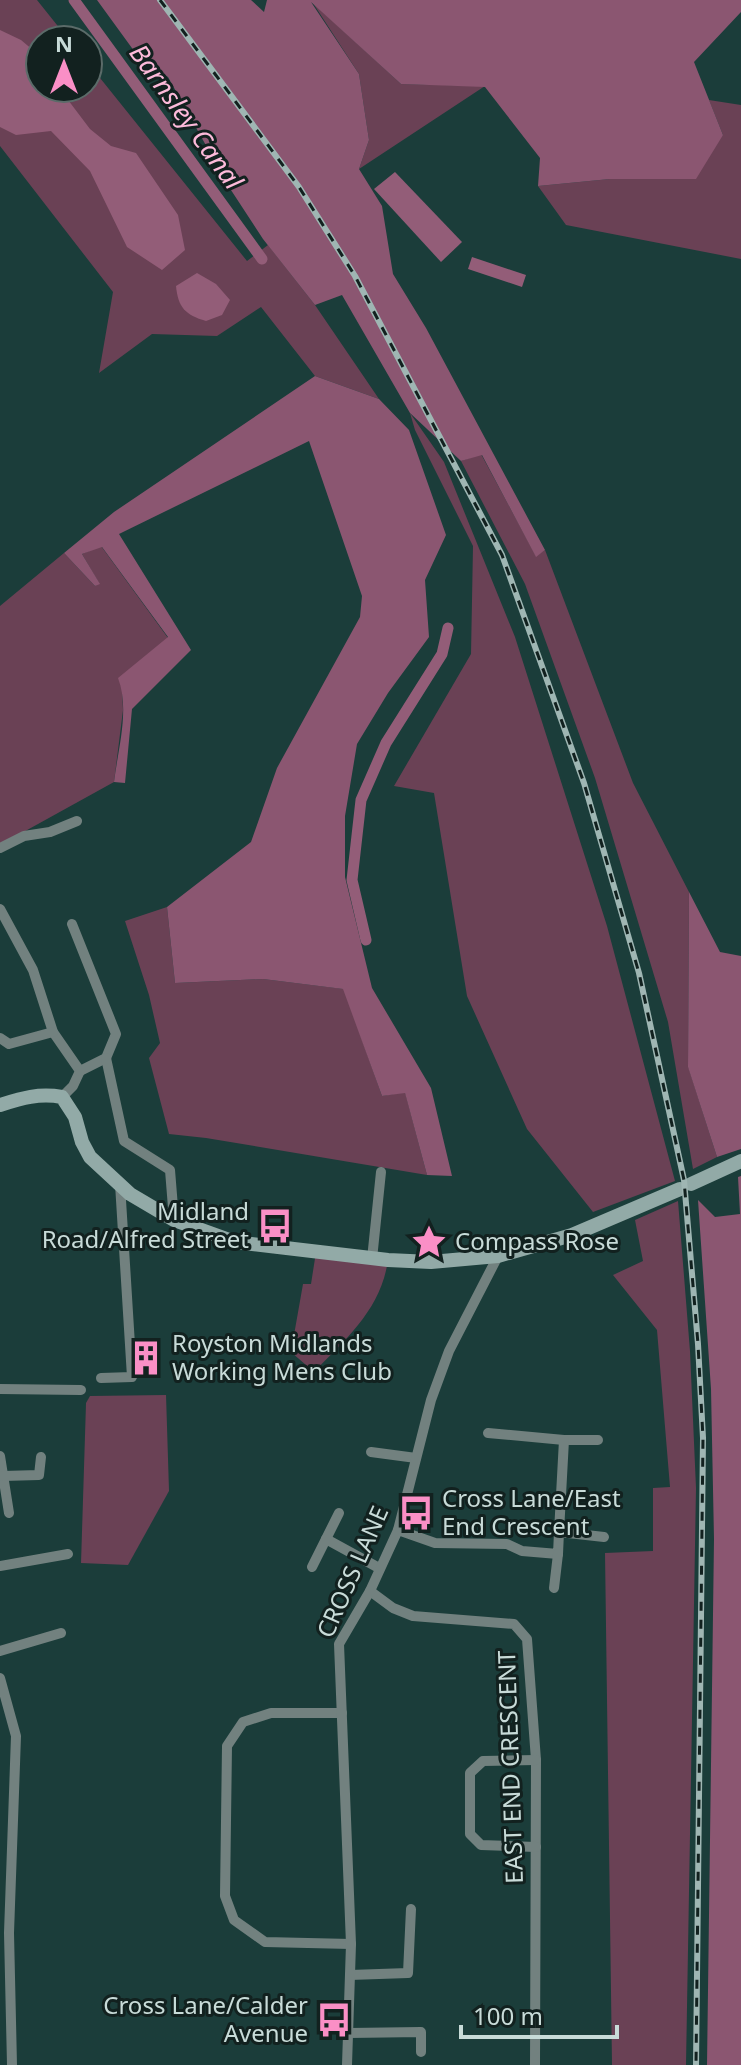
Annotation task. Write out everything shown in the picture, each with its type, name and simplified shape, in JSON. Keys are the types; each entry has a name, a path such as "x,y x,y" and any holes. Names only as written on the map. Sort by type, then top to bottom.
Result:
{"main road":[{"path":"0,1105 28,1096 46,1094 62,1097 75,1117 90,1157 130,1194 174,1220 235,1242 372,1259 431,1262 498,1256 596,1226 741,1161"}],"street":[{"path":"0,848 24,836 50,832 77,821"},
{"path":"0,909 33,970 53,1032 80,1071"},
{"path":"72,924 116,1034 106,1058 124,1141 170,1170 174,1220"},
{"path":"0,1038 9,1044 53,1032"},
{"path":"62,1097 73,1086 80,1071 106,1058"},
{"path":"372,1259 381,1172"},
{"path":"101,1378 132,1377 120,1184"},
{"name":"CROSS LANE","path":"347,2065 351,1944 339,1644 370,1591 398,1530 431,1400 449,1351 498,1256"},
{"path":"0,1389 81,1390"},
{"path":"488,1433 598,1440"},
{"path":"554,1588 564,1440"},
{"path":"371,1452 416,1458"},
{"path":"0,1456 9,1513"},
{"path":"3,1476 40,1481 41,1457"},
{"path":"312,1567 339,1513"},
{"path":"398,1530 435,1543 507,1544 522,1551 558,1554"},
{"path":"559,1532 604,1537"},
{"path":"326,1539 379,1568"},
{"path":"0,1566 68,1554"},
{"name":"EAST END CRESCENT","path":"370,1591 393,1608 413,1616 514,1624 527,1639 536,1760 535,2065"},
{"path":"0,1651 61,1633"},
{"path":"0,1678 4,1706 16,1736 4,1932 12,2065"},
{"path":"342,1713 271,1713 243,1722 227,1746 225,1896 234,1920 265,1942 351,1944"},
{"path":"536,1760 483,1761 470,1773 470,1834 481,1845 536,1847"},
{"path":"350,1975 408,1973 411,1909"},
{"path":"349,2033 421,2032 421,2052"}],"shaded area":[{"path":"0,0 37,0 56,24 24,24 24,104 104,104 104,83 247,261 268,245 315,305 379,399 315,376 261,307 217,336 152,334 99,373 113,292 0,146"},
{"path":"97,0 251,0 264,12 267,0 741,0 741,12 694,62 723,135 696,179 610,179 538,186 540,158 485,87 401,84 311,2 359,74 369,140 359,169 382,206 393,274 426,328 545,550 536,557 482,455 461,461 410,413 342,295 315,305 263,239 229,187 168,77 137,55"},
{"path":"313,3 401,84 485,86 359,169 369,140 359,74"},
{"path":"0,30 24,43 24,104 71,104 90,129 111,146 136,153 178,215 185,250 162,270 127,247 90,171 51,131 16,135 0,127"},
{"path":"709,100 741,105 741,259 566,225 538,186 610,179 723,135"},
{"path":"395,172 462,242 441,262 374,189"},
{"path":"472,257 526,275 522,287 468,269"},
{"path":"197,273 216,284 230,300 222,315 206,321 188,313 181,305 176,286"},
{"path":"315,376 379,399 409,430 446,535 425,580 429,637 388,693 357,744 345,816 345,877 372,988 431,1088 452,1176 427,1175 405,1093 382,1096 343,989 263,979 175,983 167,907 251,842 277,768 360,617 362,596 309,441 119,534 191,650 132,709 125,783 114,782 123,716 118,678 168,637 102,547 82,554 100,584 95,586 64,553 114,512"},
{"path":"410,413 444,462 515,637 607,926 675,1181 593,1212 527,1129 467,996 434,793 394,786 471,654 473,546 415,430"},
{"path":"481,454 536,556 545,550 633,783 689,892 688,1066 717,1157 693,1169 668,1022 595,778 525,584 461,461"},
{"path":"101,546 168,638 122,688 123,710 114,782 0,845 0,606 64,553 95,586 99,583 82,554"},
{"path":"689,892 720,952 741,956 741,1149 717,1157 688,1067"},
{"path":"167,907 175,983 263,979 344,989 382,1096 405,1092 427,1175 169,1134 149,1058 160,1043 149,995 125,921"},
{"path":"741,1176 741,2065 707,2065 714,1539 711,1389 698,1200 715,1217 740,1214 738,1177"},
{"path":"678,1201 690,1351 696,1488 686,2065 612,2065 605,1553 653,1551 653,1488 670,1487 657,1330 613,1275 643,1261 635,1220"},
{"path":"316,1252 388,1260 378,1293 361,1322 314,1372 291,1352 303,1284 311,1284"},
{"path":"166,1395 169,1491 128,1565 81,1563 86,1403 90,1396"}],"waterway":[{"name":"Barnsley Canal","path":"74,0 262,259"},
{"name":"Barnsley Canal","path":"366,940 352,880 361,800 386,743 442,654 448,628"}],"railway":[{"path":"160,0 299,187 355,276 502,555 584,783 639,973 684,1180 703,1438 696,2065"}],"place":[{"name":"Midland Road/Alfred Street","path":"275,1226"},
{"name":"Compass Rose","path":"429,1242"},
{"name":"Royston Midlands Working Mens Club","path":"146,1358"},
{"name":"Cross Lane/East End Crescent","path":"416,1513"},
{"name":"Cross Lane/Calder Avenue","path":"334,2020"}]}
